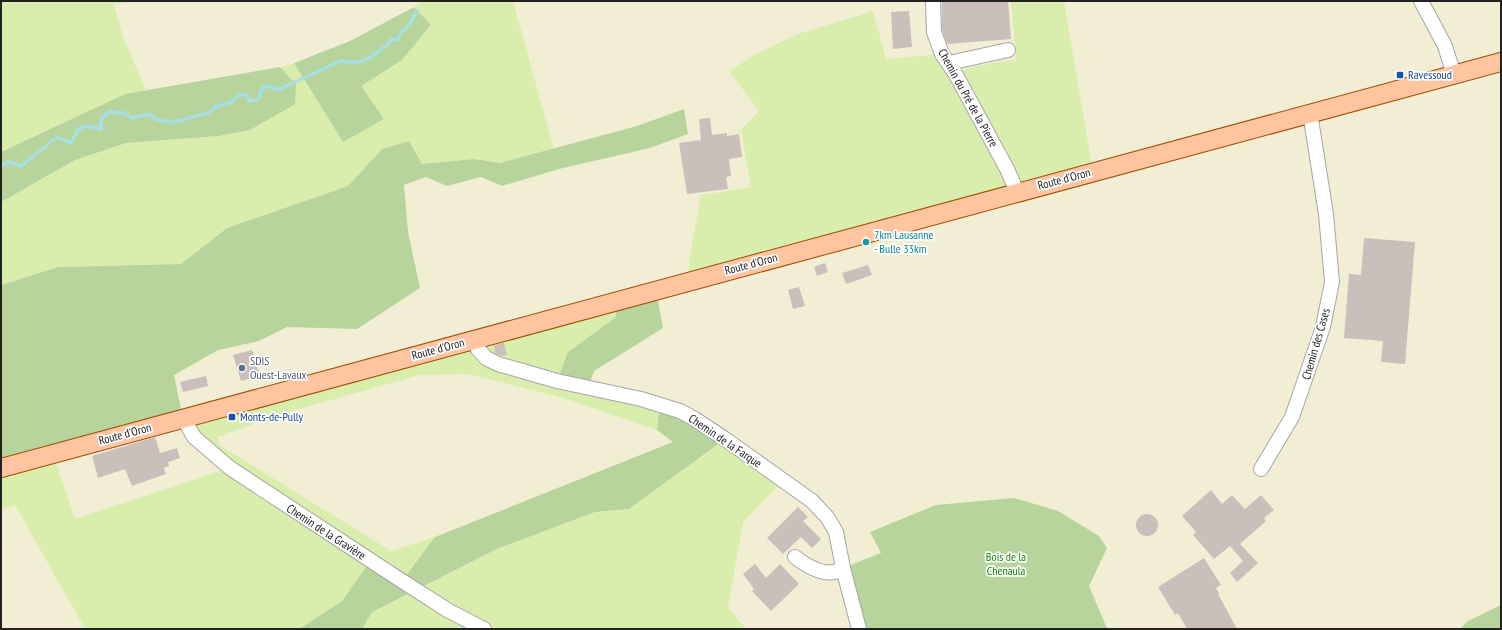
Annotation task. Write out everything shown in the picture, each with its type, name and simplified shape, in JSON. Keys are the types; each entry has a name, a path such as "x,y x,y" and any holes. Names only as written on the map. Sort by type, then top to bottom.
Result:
{"main road":[{"name":"Route d'Oron","path":"1,468 1501,62"}],"street":[{"name":"Chemin du Pré de la Pierre","path":"933,1 934,32 942,54 949,63 1017,192"},
{"path":"1421,1 1445,46 1454,75"},
{"path":"949,63 1008,50"},
{"name":"Chemin des Cases","path":"1261,469 1292,417 1323,327 1332,282 1326,214 1310,113"},
{"name":"Chemin de la Farque","path":"474,340 478,349 486,358 498,364 557,381 641,399 680,411 725,439 812,501 827,517 836,532 843,568 859,629"},
{"name":"Chemin de la Gravière","path":"182,418 194,437 230,468 402,582 449,611 484,629"},
{"path":"795,556 804,564 825,572 836,572 843,568"}],"shaded area":[{"path":"140,1 423,1 350,41 280,67 146,90 123,37 114,4"},
{"path":"513,1 1011,1 1016,59 972,67 955,73 942,54 886,59 872,11 798,34 756,54 729,71 759,111 741,130 751,188 1093,172 1064,1 1501,1 1501,605 1468,621 1460,629 1109,629 1106,626 1089,586 1107,548 870,532 881,553 859,629 746,629 728,607 743,522 782,481 709,427 588,388 594,371 663,328 656,291 183,418 230,468 75,519 53,454 174,375 219,349 258,341 287,327 357,329 408,232 404,185 426,177 447,186 481,177 502,186 688,134 684,109 637,126 554,149"},
{"path":"468,374 563,398 657,430 673,442 435,537 391,551 221,446 216,437 292,411 420,375"},
{"path":"15,505 85,629 1,629 1,510"}],"green space":[{"path":"1,1 140,1 114,4 123,37 146,90 125,94 1,152"},
{"path":"423,1 513,1 554,149 500,163 474,159 422,164 409,141 382,149 348,186 227,228 181,264 58,267 1,285 1,202 75,160 126,143 219,136 250,130 296,84 280,67 294,63 343,142 361,86 402,60 431,25 414,7"},
{"path":"1011,1 1064,1 1093,172 687,282 690,255 701,195 751,187 741,130 759,111 729,71 756,54 798,34 873,11 886,59 942,54 955,73 972,67 1016,59"},
{"path":"414,7 431,25 402,60 361,86 384,119 343,142 294,63 350,41"},
{"path":"280,67 296,84 295,104 250,130 219,136 126,143 75,160 1,202 1,152 125,94"},
{"path":"684,109 688,134 650,148 559,169 502,186 481,177 447,186 426,177 404,185 408,232 420,288 357,329 287,327 259,341 218,350 174,375 183,418 1,468 1,285 58,267 181,264 227,228 348,186 382,149 409,141 422,164 474,159 500,163 637,126"},
{"path":"656,290 663,328 594,371 588,388 557,381 568,352 616,317 615,301"},
{"path":"615,301 616,317 568,352 588,388 659,412 657,430 563,398 468,374 420,375 292,411 217,437 221,446 391,551 435,537 402,581 370,561 342,601 299,629 85,629 15,505 1,510 1,468 53,454 75,519 229,468 183,418"},
{"path":"680,411 725,439 629,509 595,512 499,548 372,612 362,629 299,629 342,601 370,561 402,581 435,537 673,442 657,430 659,412"},
{"path":"725,439 783,481 743,522 728,607 746,629 362,629 372,612 499,548 595,512 629,509"},
{"name":"Bois de la Chenaula","path":"1014,498 1058,511 1099,536 1107,548 1089,586 1106,626 1109,629 859,629 843,568 881,553 870,532 936,505"},
{"path":"1501,605 1501,629 1460,629 1468,621"}],"building":[{"path":"942,1 1008,1 1011,39 947,44 942,30"},
{"path":"909,11 912,47 893,49 891,12"},
{"path":"710,118 712,135 727,133 727,136 739,134 742,157 729,159 731,176 726,177 728,189 687,194 679,143 701,140 699,119"},
{"path":"1364,238 1415,242 1405,364 1381,362 1383,341 1344,338 1349,274 1361,275"},
{"path":"825,263 828,272 817,276 814,267"},
{"path":"868,265 872,275 846,284 842,273"},
{"path":"799,287 805,306 793,309 788,290"},
{"path":"504,343 507,355 502,356 495,353 494,346"},
{"path":"252,350 260,375 241,381 233,355"},
{"path":"206,376 208,386 183,392 180,382"},
{"path":"155,437 160,453 177,448 180,458 168,462 169,466 164,468 166,474 132,486 125,469 98,478 92,456"},
{"path":"1211,490 1222,504 1232,495 1245,509 1261,495 1274,510 1264,518 1266,521 1240,544 1258,563 1237,582 1230,573 1243,561 1230,546 1214,559 1193,535 1196,532 1182,516"},
{"path":"798,507 808,517 803,521 821,539 812,548 801,537 783,554 767,538"},
{"path":"1147,514 1155,517 1158,525 1155,533 1147,536 1139,533 1136,525 1139,517"},
{"path":"1204,558 1221,585 1216,588 1219,593 1218,594 1237,629 1187,629 1178,613 1175,615 1158,587"},
{"path":"755,564 766,578 780,564 799,584 771,611 752,591 754,589 743,574"}],"waterway":[{"path":"1,166 8,162 21,166 57,137 71,143 78,129 86,126 101,129 101,119 109,112 125,113 132,118 150,114 155,119 170,122 186,119 210,112 217,106 230,103 239,95 247,95 249,101 258,100 262,89 266,86 280,89 340,61 363,61 379,52 392,39 398,40 401,32 410,24 417,11"}],"place":[{"name":"Ravessoud","path":"1400,75"},
{"name":"7km Lausanne - Bulle 33km","path":"866,242"},
{"name":"SDIS Ouest-Lavaux","path":"242,368"},
{"name":"Monts-de-Pully","path":"232,417"}]}
